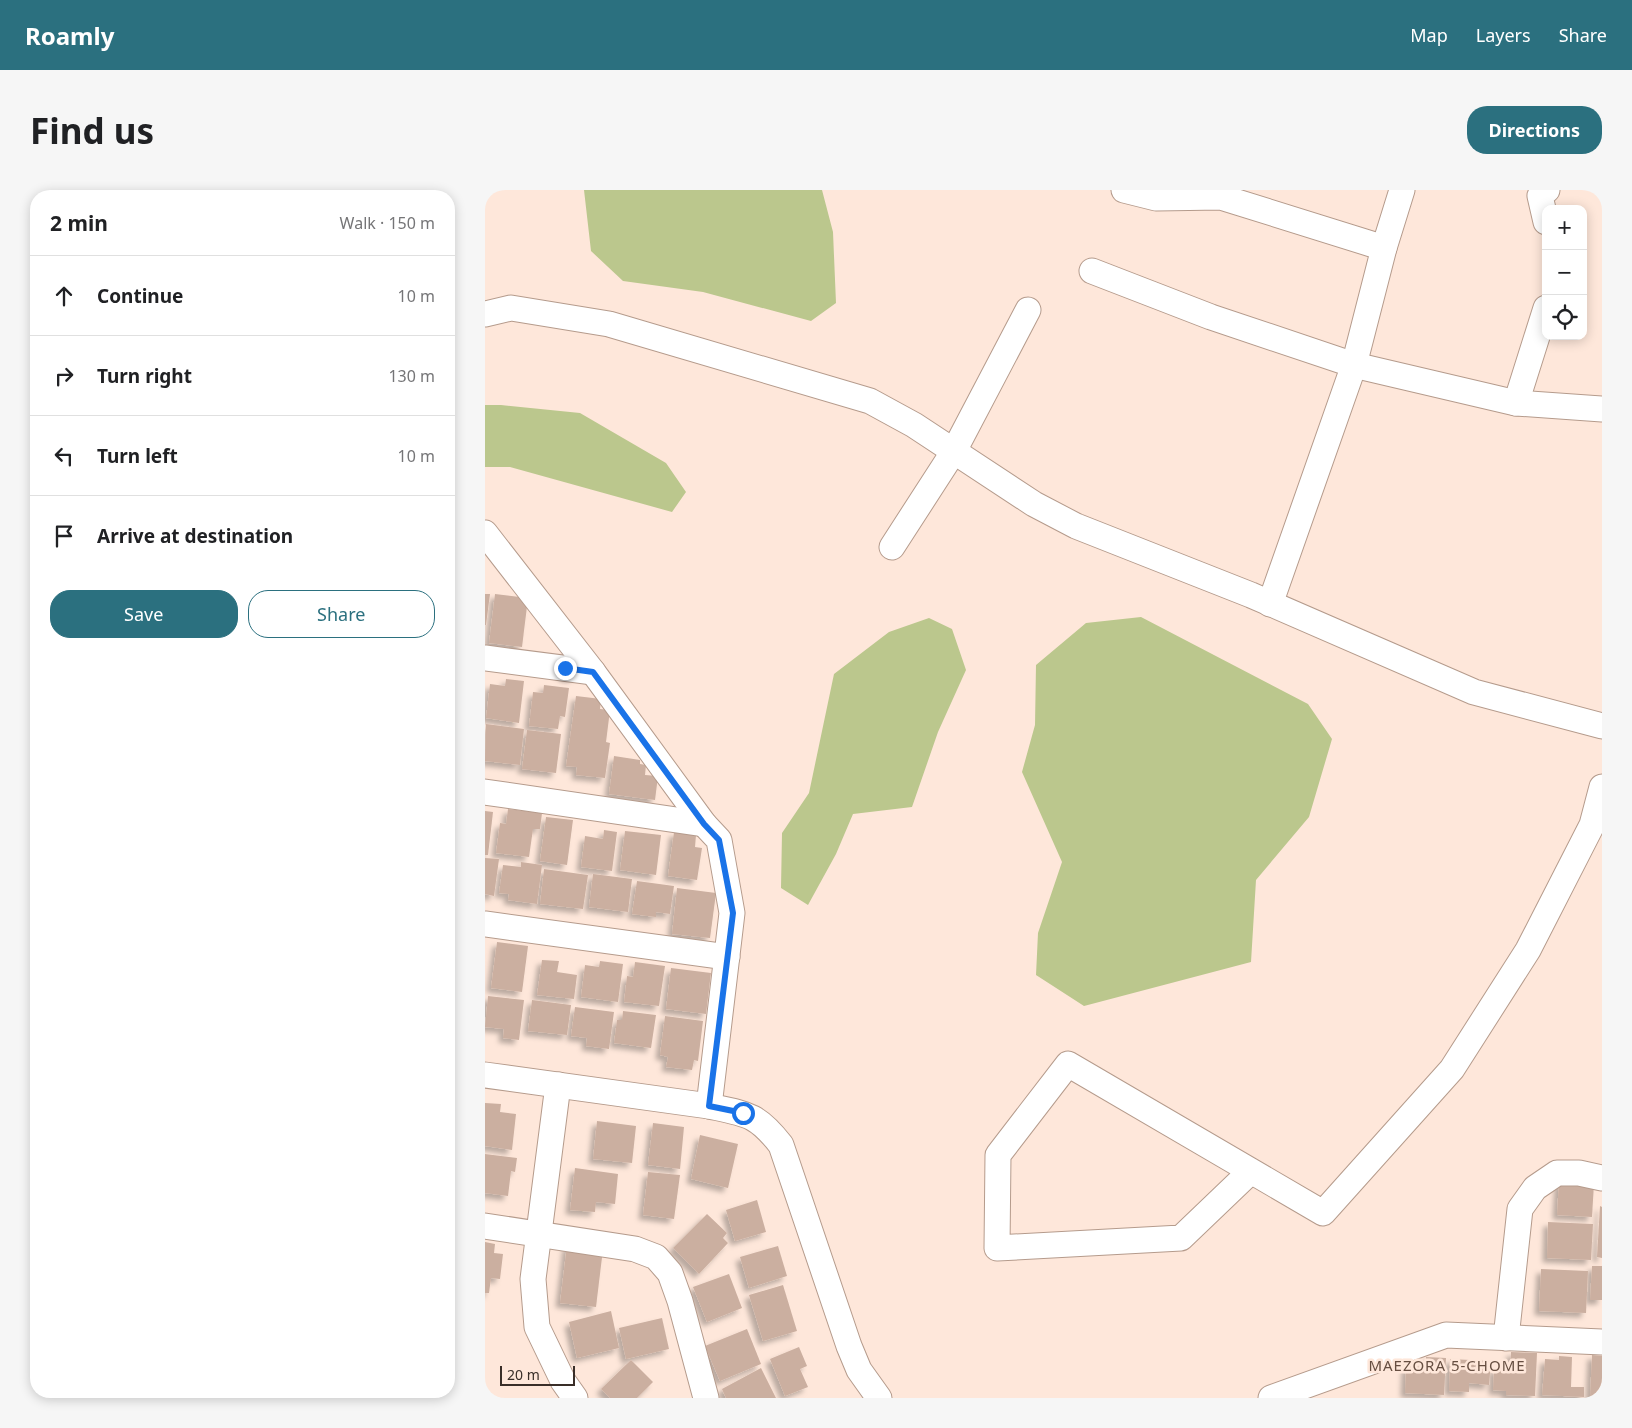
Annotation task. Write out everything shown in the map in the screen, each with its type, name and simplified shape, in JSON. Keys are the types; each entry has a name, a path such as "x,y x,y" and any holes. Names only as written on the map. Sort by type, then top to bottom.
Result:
{"street":[{"path":"1125,190 1156,198 1222,194 1384,248"},
{"path":"1270,604 1355,365 1384,248 1402,190"},
{"path":"1542,205 1540,196 1547,190"},
{"path":"1092,271 1211,317 1355,365 1516,403 1602,409"},
{"path":"485,314 511,308 609,324 826,386 870,401 954,451 1033,504 1076,526 1270,604 1474,692 1602,726"},
{"path":"893,546 954,451 1028,310"},
{"path":"1516,403 1542,321"},
{"path":"485,534 593,672 704,824 719,840 733,913 709,1106"},
{"path":"485,658 593,672"},
{"path":"1251,1171 1181,1238 997,1248 998,1155 1068,1064 1323,1213 1452,1069 1528,950 1592,825 1602,787"},
{"path":"485,792 704,824"},
{"path":"485,924 727,957"},
{"path":"485,1075 709,1106 743,1113 766,1125 781,1145 849,1346 859,1370 879,1398"},
{"path":"558,1085 533,1279 537,1327 563,1381 575,1398"},
{"path":"1506,1338 1520,1209 1535,1188 1557,1173 1579,1173 1602,1178"},
{"path":"485,1226 635,1249 656,1257 670,1273 680,1302 706,1398"},
{"path":"1271,1398 1445,1335 1602,1342"}],"green space":[{"path":"584,190 822,190 833,232 836,303 811,321 703,292 623,281 591,251"},
{"path":"485,405 580,413 666,463 686,492 672,512 510,467 485,467"},
{"path":"1141,617 1308,704 1332,739 1309,817 1256,880 1251,962 1084,1006 1036,975 1038,933 1062,862 1022,772 1035,725 1036,665 1086,623"},
{"path":"929,618 952,629 966,670 938,732 912,807 853,814 836,854 808,905 781,888 782,833 809,793 834,674 889,632"}],"building":[{"path":"485,594 490,594 486,625 485,625"},
{"path":"495,594 528,598 522,647 489,643"},
{"path":"506,679 524,681 519,723 486,718 490,684 505,686"},
{"path":"544,685 569,688 565,717 560,716 558,729 529,726 533,692 543,693"},
{"path":"576,696 601,699 600,709 610,710 606,742 610,743 605,778 576,775 577,767 566,766"},
{"path":"486,724 524,729 520,765 485,761"},
{"path":"527,730 561,734 556,773 522,769"},
{"path":"614,756 640,760 640,764 646,765 645,775 658,776 655,800 609,794"},
{"path":"508,809 542,813 540,829 533,829 529,857 496,853 500,823 506,824"},
{"path":"485,811 493,812 488,855 485,855"},
{"path":"546,817 573,820 567,865 540,861"},
{"path":"604,830 617,832 612,871 581,867 585,836 603,839"},
{"path":"625,831 661,835 656,875 620,870"},
{"path":"674,832 696,835 695,847 702,848 697,880 668,876"},
{"path":"485,858 499,859 494,896 485,894"},
{"path":"521,862 542,865 537,904 508,900 509,894 499,893 503,865 521,867"},
{"path":"544,869 588,875 583,909 540,904"},
{"path":"593,874 632,879 628,912 589,907"},
{"path":"637,881 674,886 670,914 656,912 656,917 632,914"},
{"path":"677,888 716,893 710,938 672,934"},
{"path":"497,942 528,946 522,992 491,988"},
{"path":"542,960 559,961 557,972 577,975 574,999 537,995"},
{"path":"600,961 623,964 618,1002 581,997 585,965 599,967"},
{"path":"635,962 665,966 659,1006 624,1002 627,976 633,977"},
{"path":"671,968 711,973 706,1014 666,1009"},
{"path":"488,996 524,1000 519,1040 503,1038 504,1029 485,1027"},
{"path":"532,1000 571,1005 567,1035 528,1031"},
{"path":"575,1007 614,1012 609,1049 586,1046 587,1038 571,1036"},
{"path":"623,1011 656,1015 651,1048 614,1043 617,1020 622,1020"},
{"path":"665,1016 703,1021 698,1061 694,1060 692,1070 666,1067 668,1057 660,1055"},
{"path":"485,1103 501,1104 500,1112 516,1114 512,1150 485,1146"},
{"path":"597,1121 636,1126 632,1163 593,1159"},
{"path":"653,1123 684,1127 680,1169 648,1165"},
{"path":"700,1135 738,1144 728,1188 691,1179"},
{"path":"485,1154 517,1158 515,1172 511,1171 508,1196 485,1193"},
{"path":"575,1168 618,1174 615,1204 596,1202 595,1212 570,1210"},
{"path":"648,1172 680,1175 674,1219 643,1215"},
{"path":"1559,1181 1594,1183 1592,1217 1557,1215"},
{"path":"757,1200 766,1232 735,1241 726,1210"},
{"path":"1600,1206 1602,1207 1602,1258 1597,1257"},
{"path":"707,1214 727,1233 723,1238 728,1243 699,1274 673,1248"},
{"path":"1548,1222 1593,1224 1591,1260 1547,1258"},
{"path":"485,1242 495,1244 494,1253 503,1254 500,1279 491,1278 489,1293 485,1293"},
{"path":"567,1245 603,1249 596,1307 560,1303"},
{"path":"778,1246 787,1276 749,1288 740,1257"},
{"path":"1592,1266 1602,1266 1602,1300 1590,1300"},
{"path":"1541,1269 1588,1271 1586,1313 1539,1311"},
{"path":"729,1274 742,1308 707,1322 693,1287"},
{"path":"783,1285 797,1331 763,1341 749,1295"},
{"path":"611,1311 619,1348 577,1358 569,1322"},
{"path":"662,1318 669,1349 626,1359 619,1328"},
{"path":"747,1329 761,1364 720,1381 705,1346"},
{"path":"799,1347 807,1366 800,1369 808,1387 785,1396 770,1359"},
{"path":"1511,1352 1537,1353 1535,1396 1506,1395 1506,1391 1493,1390 1494,1368 1510,1368"},
{"path":"1592,1355 1602,1356 1602,1398 1590,1398"},
{"path":"1559,1356 1572,1357 1571,1387 1584,1387 1584,1397 1542,1395 1545,1359 1559,1360"},
{"path":"1426,1357 1446,1358 1444,1395 1405,1393 1406,1366 1426,1367"},
{"path":"1450,1359 1491,1361 1489,1385 1469,1383 1469,1392 1449,1391"},
{"path":"631,1360 653,1382 637,1398 610,1398 601,1389"},
{"path":"761,1368 776,1398 726,1398 722,1389"}],"district":[{"name":"MAEZORA 5-CHOME","path":"1447,1365"}],"route":[{"path":"565,668 593,672 704,824 719,840 733,913 709,1106 743,1113"}]}
